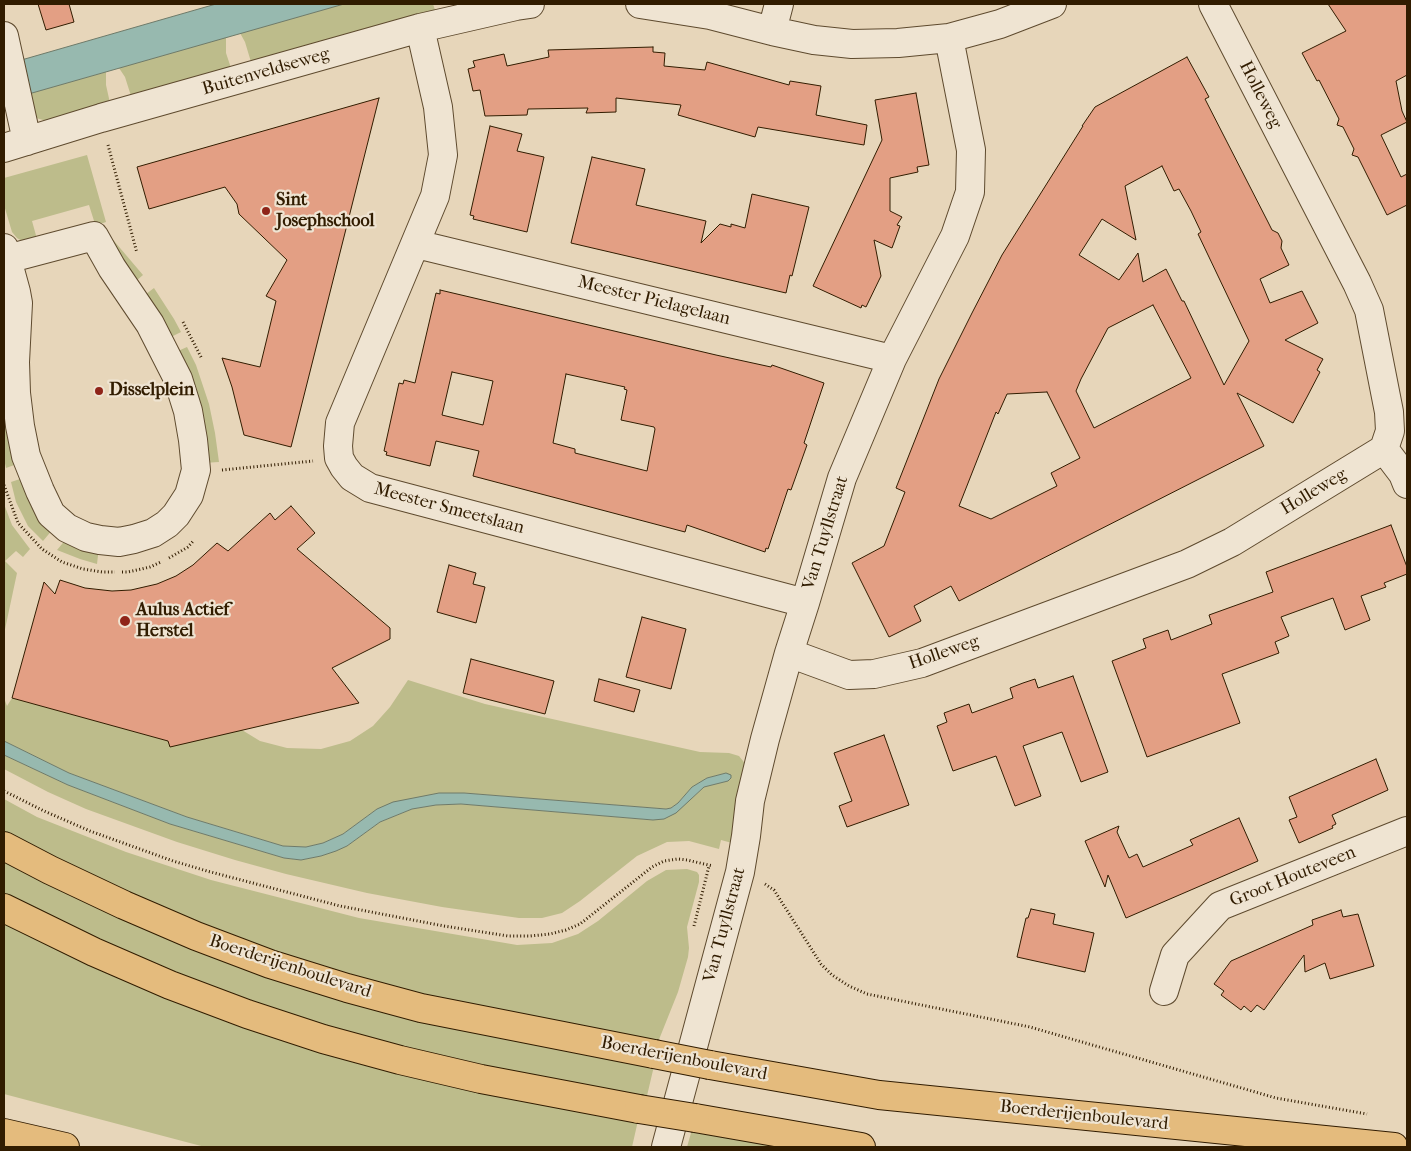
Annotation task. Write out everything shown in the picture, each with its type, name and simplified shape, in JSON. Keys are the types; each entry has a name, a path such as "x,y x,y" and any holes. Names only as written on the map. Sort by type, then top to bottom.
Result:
{"main road":[{"name":"Boerderijenboulevard","path":"4,846 124,905 196,936 270,964 347,988 421,1008 710,1065 879,1095 1394,1147"},
{"path":"4,908 94,952 170,985 247,1014 323,1039 481,1079 640,1109 861,1147"},
{"path":"4,1133 65,1147"}],"street":[{"name":"Buitenveldseweg","path":"15,144 420,28 530,4"},
{"path":"640,4 710,15 814,40 852,44 898,43 949,38 1000,24 1052,4"},
{"path":"772,31 779,4"},
{"name":"Holleweg","path":"789,653 849,675 874,674 922,662 1194,560 1232,542 1384,449 1390,431 1389,412 1369,310 1357,283 1213,4"},
{"path":"339,458 340,424 435,196 443,155 438,107 420,28"},
{"name":"Van Tuyllstraat","path":"666,1147 740,872 750,801 765,739 842,478 892,359 955,236 970,192 971,150 949,38"},
{"path":"6,47 19,104 15,144"},
{"path":"94,236 112,268 150,324 178,379 188,411 194,440 196,470 189,495 176,515 167,524 153,533 119,542 100,540 86,537 67,528 51,514 26,456 20,426 15,362 18,304 5,253 94,236"},
{"name":"Meester Pielagelaan","path":"416,244 892,359"},
{"path":"1384,449 1403,474 1407,484"},
{"name":"Meester Smeetslaan","path":"339,458 352,477 370,488 805,603"},
{"name":"Groot Houteveen","path":"1164,991 1175,954 1220,906 1407,831"}],"path":[{"path":"108,145 139,259"},
{"path":"182,320 203,360"},
{"path":"196,470 224,470 339,458"},
{"path":"223,478 224,461"},
{"path":"4,485 18,523 31,539 62,562 83,569 102,572 128,572 150,567 172,557 188,547 194,540"},
{"path":"4,791 90,831 173,861 214,873 349,908 508,936 550,934 580,924 652,867 664,861 678,859 709,866"},
{"path":"740,872 754,875 774,890 821,964 832,976 867,994 1030,1027 1276,1098 1370,1114"}],"shaded area":[{"path":"344,4 433,4 435,10 251,62 240,33"},
{"path":"226,37 226,53 231,68 131,96 125,77 119,68"},
{"path":"106,72 106,85 110,103 47,121 36,118 27,94"},
{"path":"87,155 106,222 95,224 89,205 32,221 37,239 30,242 17,238 12,232 4,205 4,178"},
{"path":"109,235 143,275 136,281 116,260"},
{"path":"154,288 181,332 171,337 146,294"},
{"path":"187,347 196,365 209,404 219,462 203,463 178,351"},
{"path":"4,404 17,464 6,468 4,459"},
{"path":"23,478 53,529 43,541 28,526 16,502 11,482"},
{"path":"4,504 12,525 30,549 23,557 16,551 5,561 17,573 4,634"},
{"path":"67,538 99,547 97,564 57,550"},
{"path":"408,680 485,704 700,752 729,753 739,756 747,766 735,812 732,843 721,840 719,849 689,841 667,842 637,856 562,913 542,918 519,918 442,907 367,893 235,860 177,842 86,809 4,769 4,755 68,785 170,824 284,858 301,860 321,856 347,846 380,822 412,809 436,805 461,804 653,820 692,798 704,787 728,781 726,773 707,778 692,787 678,803 666,809 464,793 439,793 377,809 343,834 323,843 306,847 283,846 187,817 69,773 4,741 4,698 7,706 12,698 168,741 242,730 260,741 287,748 321,749 350,741 373,726 390,707"},
{"path":"4,799 37,817 126,852 211,880 359,918 517,945 552,943 578,934 598,921 647,881 666,870 687,869 697,872 699,875 699,882 687,927 688,957 678,992 656,1047 400,996 192,926 4,837"},
{"path":"4,854 121,912 654,1066 646,1100 482,1072 249,1006 4,899"},
{"path":"4,916 91,958 637,1116 632,1147 205,1147 4,1094"},
{"path":"693,1126 825,1147 687,1147"}],"water":[{"path":"216,4 344,4 4,101 4,65"},
{"path":"4,741 69,773 187,817 283,846 306,847 323,843 343,834 377,809 393,802 439,793 464,793 666,809 678,803 692,787 707,778 726,773 731,775 731,778 728,781 704,787 676,813 664,819 653,820 461,804 436,805 412,809 380,822 347,846 321,856 301,860 284,858 170,824 68,785 4,755"}],"building":[{"path":"38,4 69,4 74,22 46,30"},
{"path":"1328,4 1407,4 1407,75 1396,81 1402,111 1407,122 1381,135 1401,177 1407,174 1407,205 1387,215 1358,157 1352,155 1354,149 1343,127 1337,125 1339,119 1319,80 1317,81 1302,53 1346,31"},
{"path":"653,47 653,52 665,53 664,66 705,70 707,62 789,85 790,81 821,86 816,115 867,125 864,145 758,127 755,137 678,115 681,105 616,98 616,112 586,113 588,108 528,109 527,115 485,116 480,90 473,91 468,69 475,67 473,61 504,54 507,66 549,57 548,50"},
{"path":"1187,57 1209,97 1205,99 1272,230 1278,233 1282,241 1281,248 1289,265 1260,279 1270,303 1302,291 1318,323 1285,340 1323,359 1317,370 1320,372 1293,423 1237,393 1264,446 959,601 951,586 914,606 921,621 889,637 852,563 884,546 905,492 896,488 939,379 1002,255 1095,107","holes":["1162,166 1174,191 1179,189 1191,211 1201,232 1198,234 1249,341 1224,385 1184,301 1182,301 1166,269 1143,282 1138,253 1119,280 1079,255 1102,219 1136,240 1125,186","1153,305 1191,378 1094,428 1076,391 1108,328","1047,392 1080,458 1051,473 1057,486 991,519 959,506 996,412 998,414 1007,394"]},
{"path":"916,93 929,165 917,167 918,172 890,178 890,211 902,217 897,225 900,226 892,248 874,240 881,276 866,307 862,305 861,308 813,286 882,140 875,100"},
{"path":"379,98 291,447 244,435 232,387 222,358 260,367 276,301 266,296 287,260 239,214 237,204 225,187 149,209 137,167"},
{"path":"490,126 522,134 517,151 544,157 527,232 473,219 474,216 470,215"},
{"path":"592,157 645,169 636,205 706,221 701,243 720,224 731,227 731,224 745,228 752,194 809,207 786,293 571,243"},
{"path":"440,290 716,355 771,367 772,365 824,383 804,443 807,445 791,490 788,489 768,549 766,548 765,552 687,525 685,532 473,476 479,451 436,441 430,466 386,455 387,452 384,451 399,383 403,384 404,380 415,383 436,293 440,294","holes":["452,372 493,381 483,425 442,415","566,374 625,387 624,389 627,390 621,420 654,427 655,429 647,471 575,453 575,449 553,443"]},
{"path":"291,506 315,533 297,549 390,628 390,639 332,668 359,703 170,747 168,741 12,698 44,582 55,594 60,580 85,588 112,591 131,590 157,584 176,576 193,565 217,543 228,551 270,513 275,520"},
{"path":"1391,525 1407,567 1407,574 1384,583 1386,587 1361,596 1370,620 1345,630 1333,598 1281,617 1289,636 1275,642 1279,653 1222,674 1240,723 1147,757 1112,661 1146,648 1143,639 1168,630 1171,640 1212,624 1209,615 1273,592 1266,572"},
{"path":"449,565 476,573 473,584 485,587 476,623 437,612"},
{"path":"642,617 686,629 671,689 626,677"},
{"path":"471,659 554,681 545,714 463,693"},
{"path":"1073,676 1108,772 1081,782 1062,732 1023,746 1041,796 1015,806 996,756 953,771 937,726 947,722 944,713 969,704 972,713 1013,698 1010,688 1023,683 1035,679 1038,688"},
{"path":"599,679 640,690 634,712 594,701"},
{"path":"884,735 909,805 847,827 839,806 852,801 834,753"},
{"path":"1376,759 1388,790 1332,815 1336,824 1332,826 1333,828 1299,843 1289,820 1297,817 1289,797"},
{"path":"1239,818 1258,861 1126,918 1108,875 1105,887 1085,841 1119,826 1117,832 1129,858 1137,854 1143,867 1193,845 1190,840"},
{"path":"1031,909 1055,914 1053,924 1094,933 1085,972 1017,957 1026,918 1028,918"},
{"path":"1341,910 1343,917 1358,914 1374,966 1330,979 1325,963 1305,972 1304,955 1264,1010 1257,1005 1251,1012 1244,1006 1241,1010 1221,995 1224,991 1214,984 1231,961 1313,925 1312,920"}],"place":[{"name":"Sint Josephschool","path":"266,211"},
{"name":"Disselplein","path":"99,391"},
{"name":"Aulus Actief Herstel","path":"125,621"}]}
